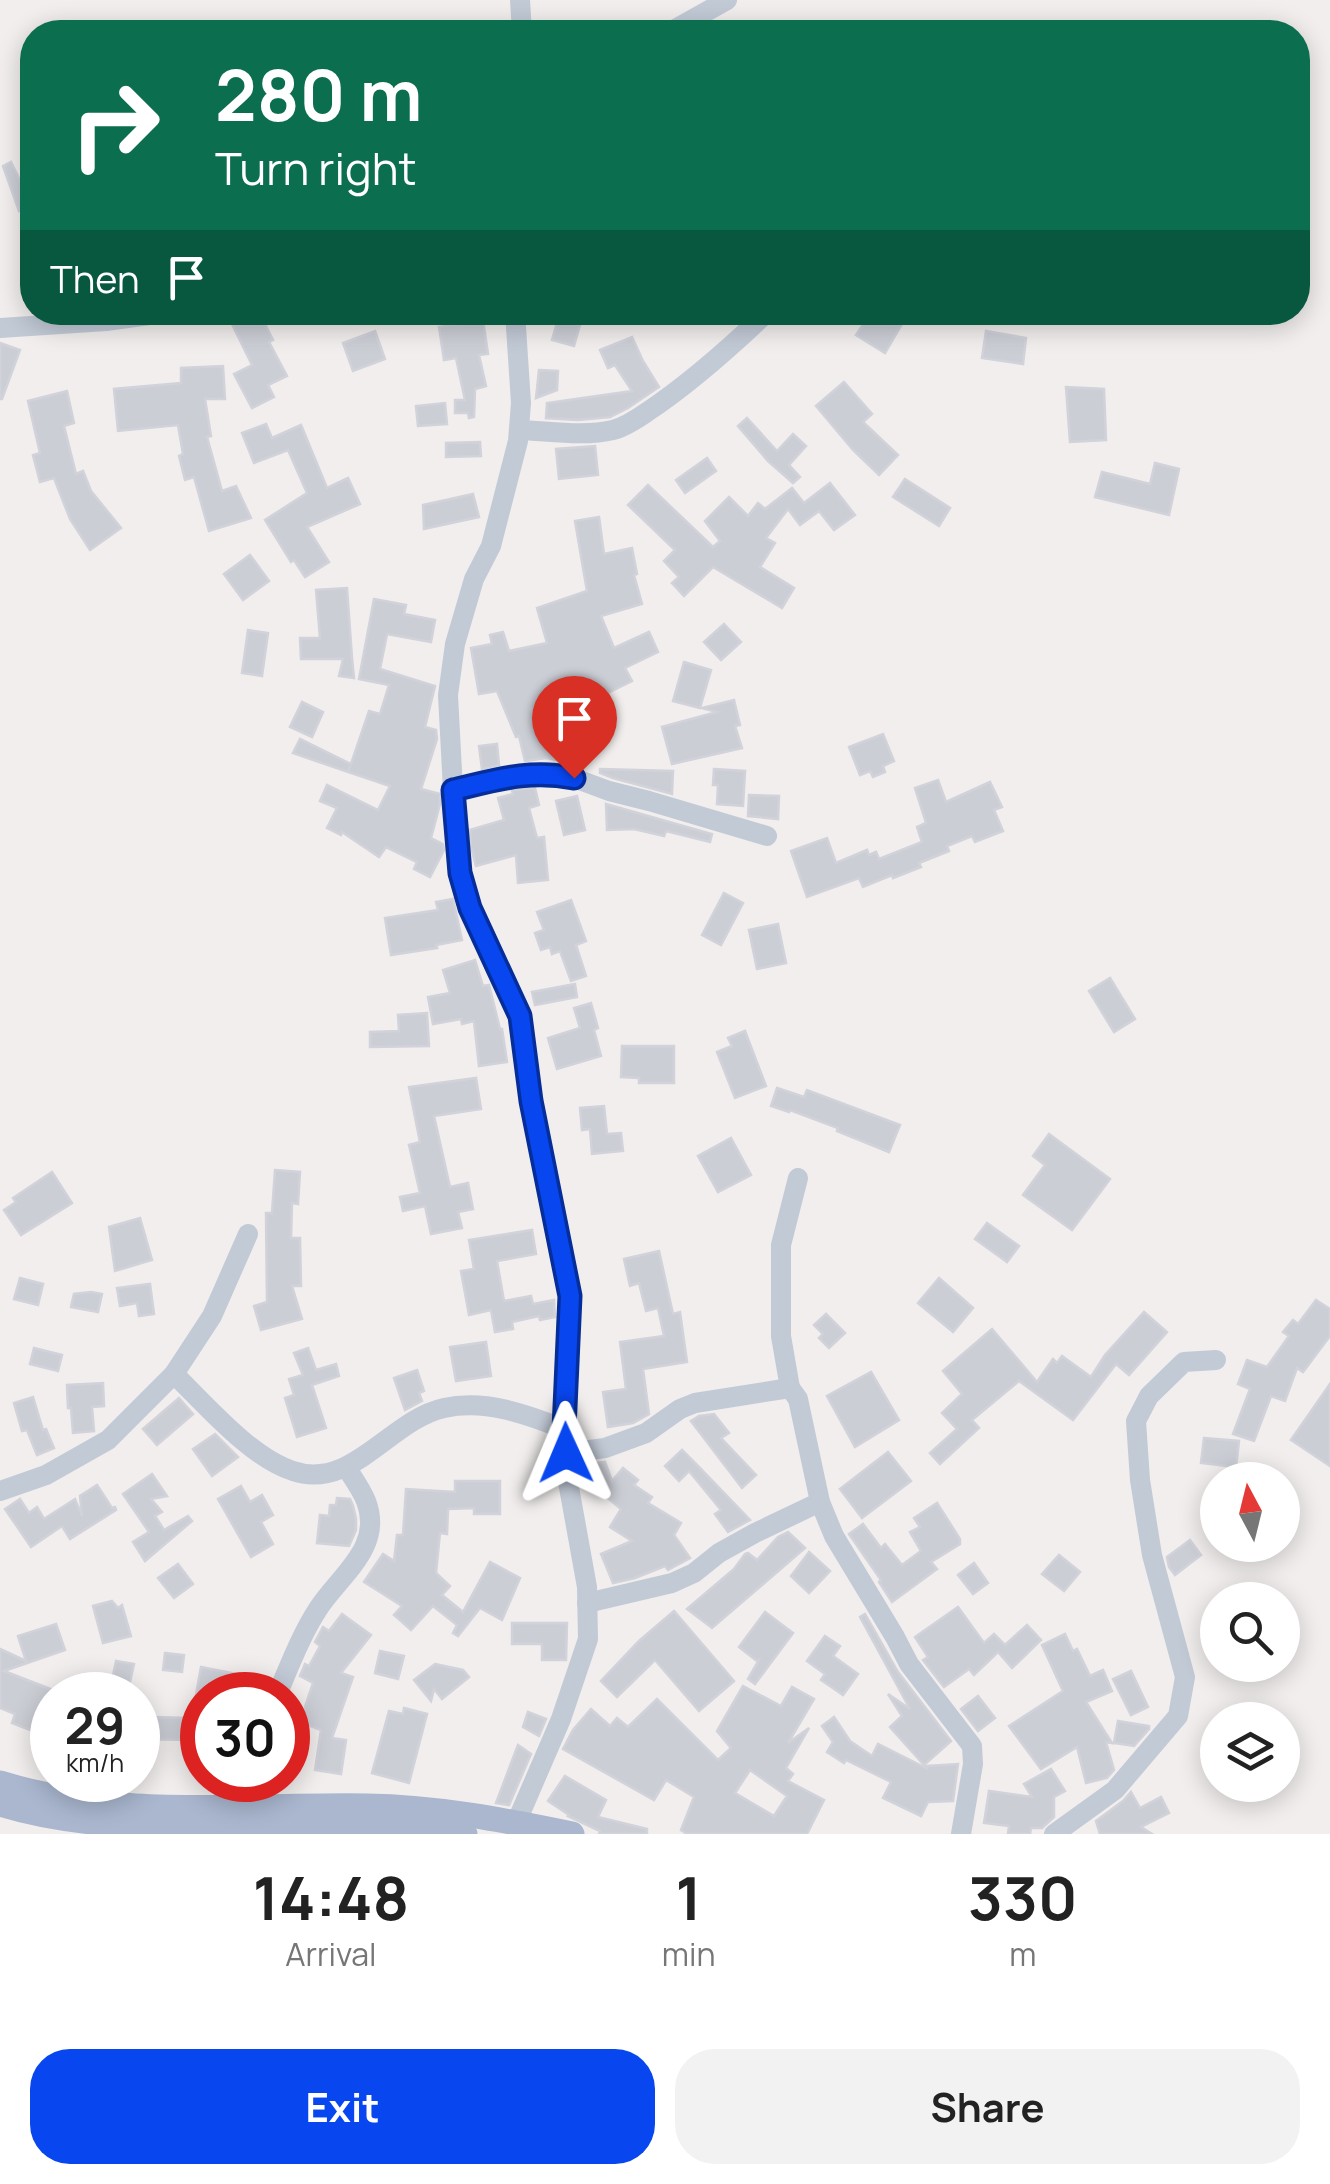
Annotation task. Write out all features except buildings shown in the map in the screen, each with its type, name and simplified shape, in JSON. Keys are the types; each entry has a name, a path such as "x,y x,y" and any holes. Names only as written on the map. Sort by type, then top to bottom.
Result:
{"main road":[{"path":"0,1783 66,1800 108,1804 369,1806 458,1812 572,1834"},
{"path":"0,1804 58,1818 107,1823 368,1824 465,1834"}],"street":[{"path":"691,20 727,0"},
{"path":"0,328 45,325"},
{"path":"516,325 519,430 491,546 474,578 455,644 448,694 453,790 464,890 520,1016 531,1101 570,1296 564,1429 568,1482 587,1587 588,1639 517,1821"},
{"path":"519,430 613,430 632,422 711,365 754,325"},
{"path":"453,790 546,772 767,836"},
{"path":"798,1178 781,1245 781,1336 790,1388 798,1399 820,1502 834,1536 909,1664 972,1746 973,1764 961,1834"},
{"path":"0,1492 46,1475 108,1440 174,1374 212,1316 248,1234"},
{"path":"1054,1834 1115,1790 1178,1716 1184,1677 1152,1555 1140,1480 1136,1421 1148,1396 1184,1362 1216,1360"},
{"path":"174,1374 254,1450 292,1471 315,1475 339,1471 415,1418 442,1408 506,1408 564,1429"},
{"path":"566,1453 604,1448 646,1433 695,1403 790,1388"},
{"path":"289,1672 317,1610 362,1554 369,1539 366,1501 346,1467"},
{"path":"587,1603 694,1573 754,1533 820,1502"},
{"path":"266,1802 266,1806"}],"route":[{"path":"566,1453 570,1296 531,1101 520,1016 470,908 460,873 453,790 546,772 574,778"}]}
